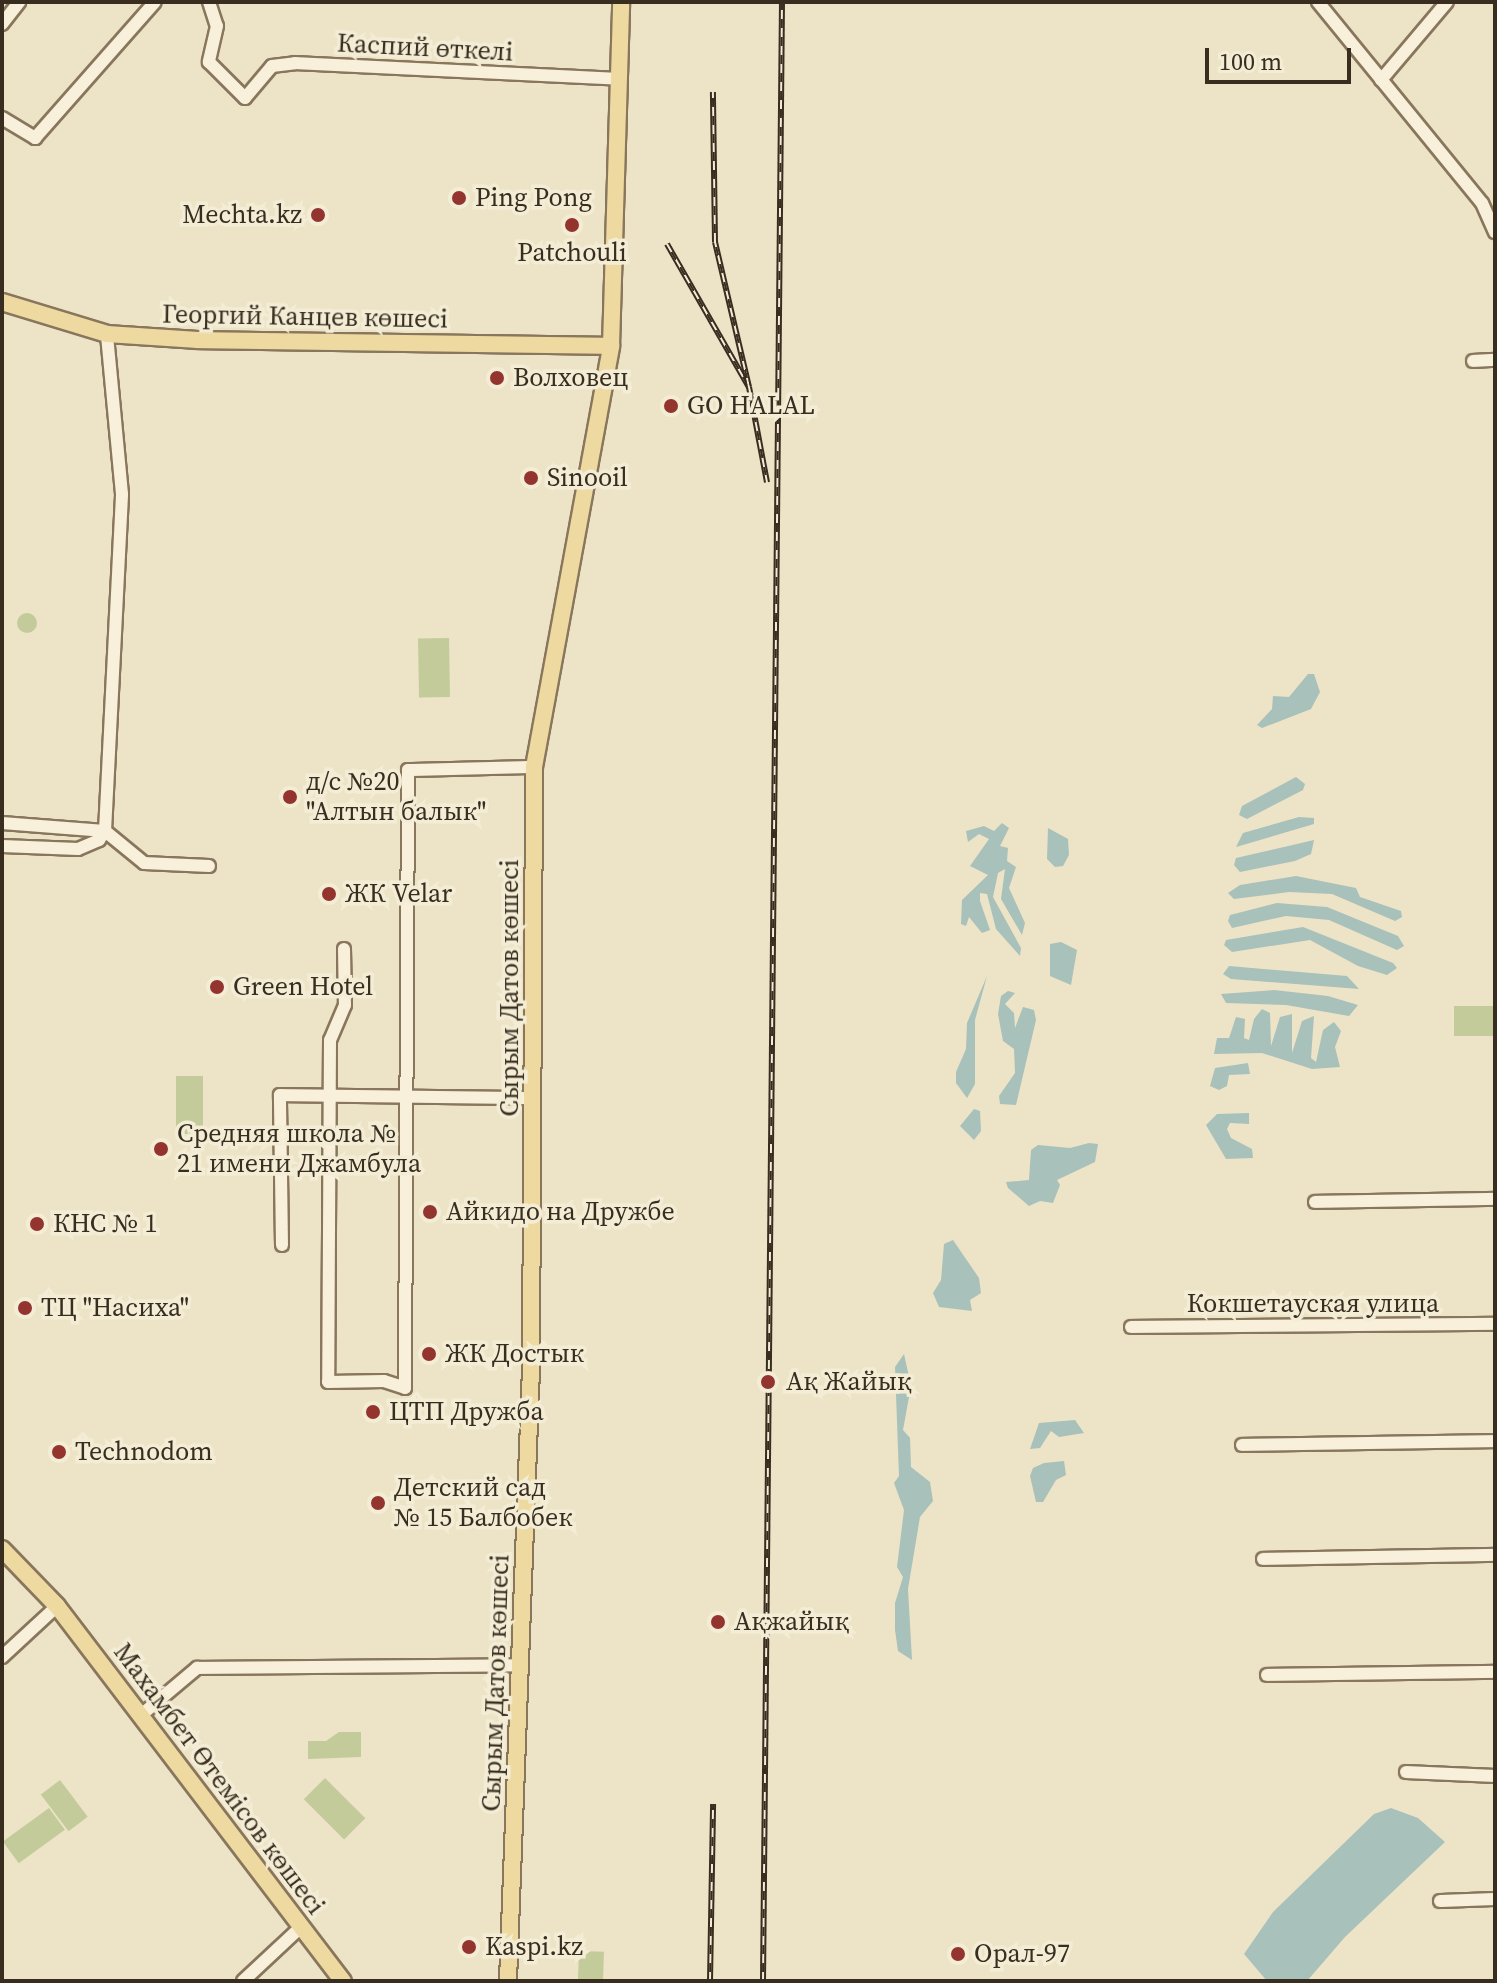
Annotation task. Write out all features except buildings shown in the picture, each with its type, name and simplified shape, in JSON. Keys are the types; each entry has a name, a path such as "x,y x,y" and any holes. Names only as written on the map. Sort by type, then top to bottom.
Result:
{"main road":[{"name":"Сырым Датов көшесі","path":"508,1981 531,1368 534,767 611,346 621,2"},
{"name":"Георгий Канцев көшесі","path":"2,302 107,334 268,342 611,346"},
{"name":"Махамбет Өтемісов көшесі","path":"2,1549 57,1606 343,1981"}],"street":[{"path":"2,24 19,2"},
{"path":"2,118 35,138 155,2"},
{"name":"Каспий өткелі","path":"209,2 217,26 209,62 245,98 272,66 295,63 619,79"},
{"path":"1318,2 1482,203 1495,232"},
{"path":"1381,80 1447,2"},
{"path":"2,846 78,849 99,840 105,831 122,494 107,334"},
{"path":"1473,361 1495,360"},
{"path":"344,949 345,1005 330,1040 328,1382 384,1381 405,1388 408,770 534,767"},
{"path":"2,823 105,831 144,863 209,866"},
{"path":"282,1245 280,1095 533,1098"},
{"path":"1315,1202 1495,1199"},
{"name":"Кокшетауская улица","path":"1131,1327 1495,1324"},
{"path":"1242,1445 1495,1441"},
{"path":"1263,1559 1495,1555"},
{"path":"2,1657 57,1606"},
{"path":"140,1716 197,1668 520,1665"},
{"path":"1267,1675 1495,1672"},
{"path":"1406,1772 1495,1776"},
{"path":"1440,1901 1495,1899"},
{"path":"243,1981 301,1927"}],"green space":[{"path":"27,613 34,616 37,623 34,630 27,633 20,630 17,623 20,616"},
{"path":"449,638 450,697 419,698 418,639"},
{"path":"1454,1006 1495,1006 1495,1036 1454,1036"},
{"path":"176,1076 203,1076 203,1134 176,1134"},
{"path":"339,1732 361,1732 361,1757 308,1759 308,1741 326,1741"},
{"path":"325,1778 365,1818 344,1840 304,1799"},
{"path":"60,1780 88,1817 69,1831 41,1794"},
{"path":"49,1808 65,1830 19,1863 3,1842"},
{"path":"579,1951 604,1952 603,1981 578,1981"}],"water":[{"path":"1308,674 1314,674 1320,692 1311,709 1262,728 1257,725 1272,709 1273,696 1289,697"},
{"path":"1296,777 1305,784 1303,790 1247,819 1239,815 1242,806"},
{"path":"1299,817 1314,818 1314,824 1236,847 1243,833"},
{"path":"1002,823 1009,828 1000,846 1008,848 1007,861 1016,867 1009,888 1025,923 1022,935 1001,899 1005,869 998,873 993,897 1021,948 1020,956 996,929 987,894 980,893 980,901 990,930 982,933 969,917 966,926 961,924 962,900 988,875 970,866 989,839 979,834 968,842 966,831 984,826 994,831"},
{"path":"1048,828 1068,839 1069,855 1063,866 1055,867 1047,859"},
{"path":"1314,840 1311,854 1295,861 1240,872 1234,865 1236,858"},
{"path":"1296,876 1356,888 1360,897 1401,911 1402,917 1395,921 1332,894 1289,892 1234,899 1228,893 1240,885"},
{"path":"1277,903 1327,907 1398,936 1404,946 1397,950 1329,920 1286,916 1232,928 1228,921 1230,915"},
{"path":"1303,927 1393,963 1397,968 1387,975 1358,966 1310,940 1232,952 1224,945 1226,940"},
{"path":"1061,942 1077,950 1071,985 1050,976 1050,944"},
{"path":"1229,966 1347,976 1359,989 1231,979 1223,974"},
{"path":"987,976 975,1020 975,1084 967,1098 956,1083 956,1072 966,1049 967,1023"},
{"path":"1274,990 1328,996 1358,1005 1349,1016 1286,1005 1226,1003 1221,994"},
{"path":"1008,991 1015,993 1005,1004 1014,1013 1015,1028 1023,1007 1034,1010 1036,1020 1016,1105 1000,1104 999,1096 1015,1073 1014,1049 1003,1041 998,1014 1001,996"},
{"path":"1262,1009 1270,1013 1271,1046 1280,1017 1292,1014 1292,1053 1302,1021 1314,1016 1311,1058 1316,1062 1323,1030 1334,1022 1341,1031 1335,1047 1340,1067 1312,1069 1262,1053 1214,1054 1217,1038 1229,1038 1236,1017 1245,1019 1244,1038 1249,1040 1254,1019"},
{"path":"1248,1063 1250,1074 1229,1075 1227,1086 1219,1090 1210,1086 1215,1068"},
{"path":"974,1109 980,1111 981,1131 974,1140 960,1126"},
{"path":"1249,1113 1249,1124 1230,1123 1227,1129 1231,1138 1252,1149 1253,1158 1226,1159 1206,1125 1217,1114"},
{"path":"1098,1144 1095,1162 1057,1180 1060,1185 1053,1203 1040,1201 1029,1206 1008,1188 1006,1182 1029,1180 1031,1150 1038,1145 1070,1148"},
{"path":"953,1240 979,1278 981,1293 970,1300 972,1311 939,1307 933,1293 941,1280 944,1244"},
{"path":"904,1354 911,1386 903,1430 910,1438 911,1467 930,1482 933,1501 920,1517 908,1589 912,1660 898,1651 895,1630 895,1603 903,1577 897,1567 904,1510 894,1483 899,1476 895,1367"},
{"path":"1075,1420 1084,1433 1059,1437 1051,1431 1040,1448 1030,1449 1039,1423"},
{"path":"1064,1461 1066,1475 1056,1480 1043,1502 1036,1502 1030,1476 1033,1468 1044,1463"},
{"path":"1391,1808 1418,1818 1445,1842 1345,1937 1307,1981 1267,1981 1244,1954 1273,1912 1374,1814"}],"railway":[{"path":"763,1981 782,2"},
{"path":"667,244 749,387 715,242 713,92"},
{"path":"749,387 767,482"},
{"path":"710,1981 713,1804"}],"place":[{"name":"Ping Pong","path":"459,198"},
{"name":"Mechta.kz","path":"318,215"},
{"name":"Patchouli","path":"572,225"},
{"name":"Волховец","path":"497,378"},
{"name":"GO HALAL","path":"671,406"},
{"name":"Sinooil","path":"531,478"},
{"name":"д/с №20 \"Алтын балык\"","path":"290,797"},
{"name":"ЖК Velar","path":"329,894"},
{"name":"Green Hotel","path":"217,987"},
{"name":"Средняя школа № 21 имени Джамбула","path":"161,1149"},
{"name":"Айкидо на Дружбе","path":"430,1212"},
{"name":"КНС № 1","path":"37,1224"},
{"name":"ТЦ \"Насиха\"","path":"25,1308"},
{"name":"ЖК Достык","path":"429,1354"},
{"name":"Ақ Жайық","path":"768,1382"},
{"name":"ЦТП Дружба","path":"373,1412"},
{"name":"Technodom","path":"59,1452"},
{"name":"Детский сад № 15 Балбобек","path":"378,1503"},
{"name":"Ақжайық","path":"718,1622"},
{"name":"Kaspi.kz","path":"469,1947"},
{"name":"Орал-97","path":"958,1954"}]}
